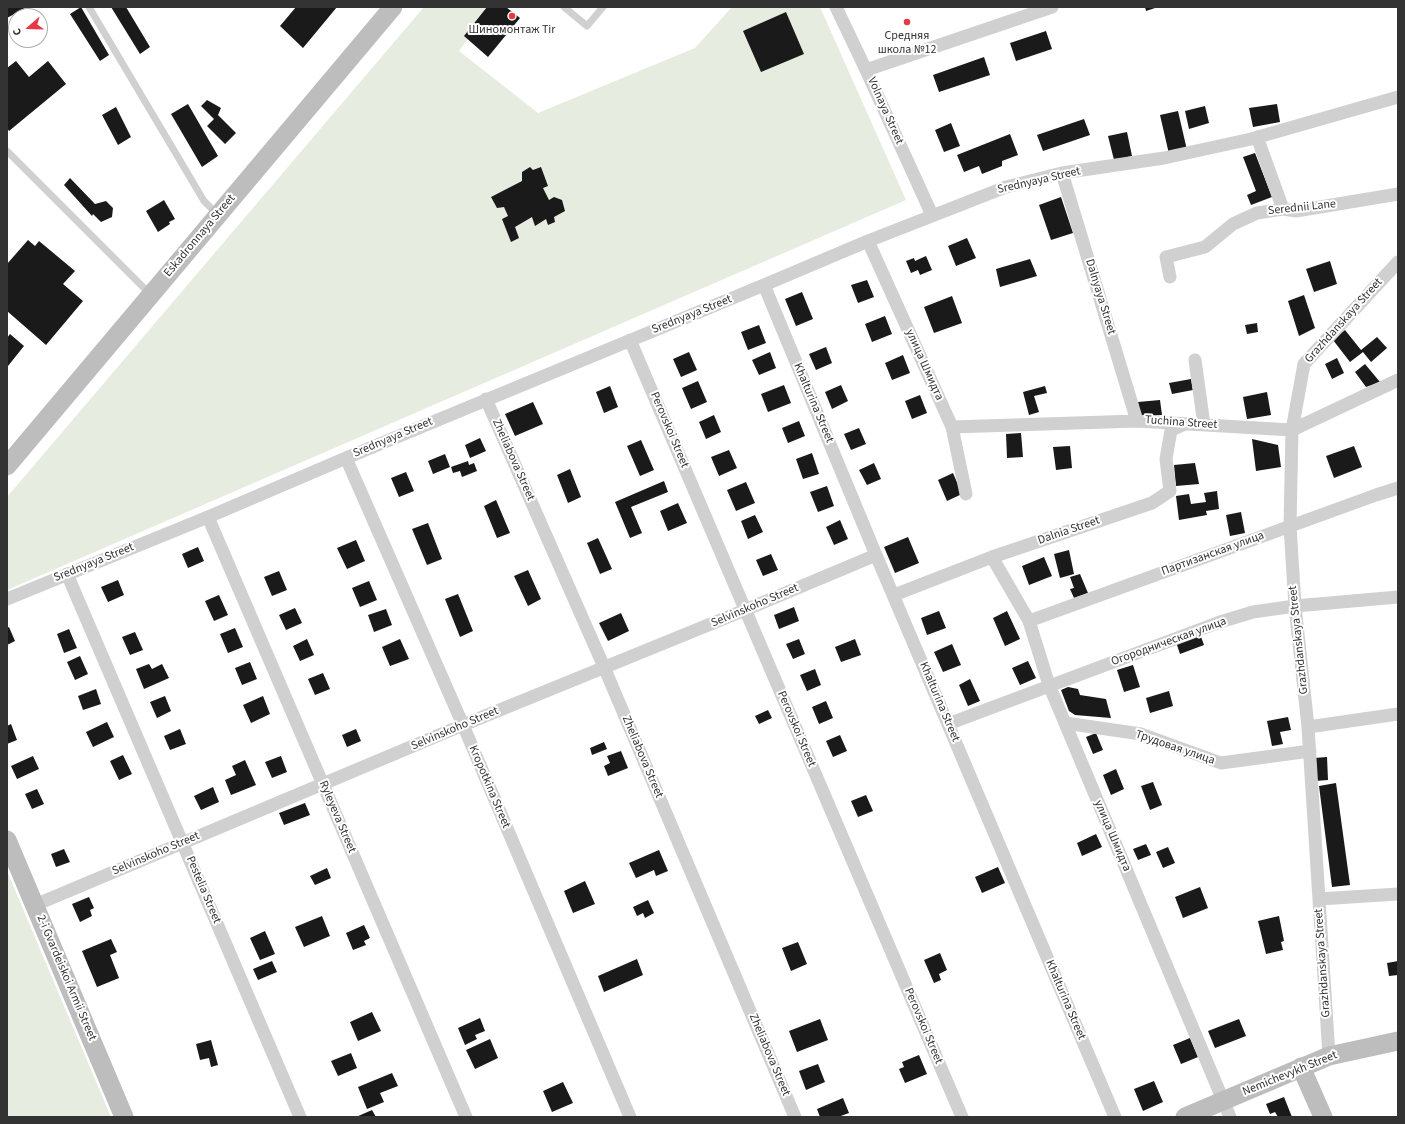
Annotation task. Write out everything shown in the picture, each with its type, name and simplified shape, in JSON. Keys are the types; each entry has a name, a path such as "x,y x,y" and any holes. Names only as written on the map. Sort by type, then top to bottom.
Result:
{"main road":[{"name":"Eskadronnaya Street","path":"7,466 393,7"},
{"name":"2-i Gvardeiskoi Armii Street","path":"7,840 124,1117"},
{"name":"Nemichevykh Street","path":"1185,1117 1227,1109 1301,1067 1330,1056 1398,1041"},
{"path":"1301,1067 1323,1117"}],"street":[{"name":"Volnaya Street","path":"836,7 932,215"},
{"path":"866,70 1052,7"},
{"name":"Srednyaya Street","path":"7,599 208,517 486,399 868,241 949,208 1006,187 1062,173 1164,158 1257,137 1398,97"},
{"path":"1257,137 1283,209"},
{"name":"Dalnyaya Street","path":"1062,173 1137,421"},
{"path":"920,189 935,203 949,208"},
{"path":"910,224 920,209 920,189"},
{"name":"Serednii Lane","path":"1170,277 1166,257 1205,246 1233,224 1257,214 1283,209 1296,211 1398,194"},
{"name":"улица Шмидта","path":"868,241 952,427 966,494"},
{"name":"Grazhdanskaya Street","path":"1330,1056 1310,751 1295,606 1290,526 1292,430 1304,364 1398,262"},
{"name":"Khalturina Street","path":"764,285 876,555 1115,1117"},
{"name":"Perovskoi Street","path":"630,340 962,1117"},
{"path":"1195,360 1204,425"},
{"name":"Tuchina Street","path":"952,427 1137,421 1292,430 1398,380"},
{"name":"Zheliabova Street","path":"486,399 604,667 795,1117"},
{"name":"Dalnia Street","path":"894,595 992,557 1152,503 1170,491 1166,459 1170,430 1185,424"},
{"name":"Kropotkina Street","path":"346,458 463,725 630,1117"},
{"name":"Партизанская улица","path":"1029,621 1376,494 1398,488"},
{"name":"Ryleyeva Street","path":"208,517 466,1117"},
{"name":"Selvinskoho Street","path":"35,905 463,725 876,555"},
{"name":"улица Шмидта","path":"992,557 1029,621 1049,685 1227,1109"},
{"name":"Pestelia Street","path":"67,574 300,1117"},
{"name":"Огородническая улица","path":"948,724 1220,622 1253,612 1295,606 1398,597"},
{"path":"1308,727 1398,714"},
{"name":"Трудовая улица","path":"1065,723 1141,734 1220,763 1310,751"},
{"path":"1319,899 1398,894"}],"lane":[{"path":"89,7 204,201 217,215"},
{"path":"564,7 587,26 603,7"},
{"path":"7,151 152,295"}],"shaded area":[{"path":"424,7 491,7 459,51 538,113 695,48 732,7 820,7 906,200 7,590 7,497"},
{"path":"7,871 111,1117 7,1117"}],"building":[{"path":"7,7 27,7 8,8 7,18"},
{"path":"81,7 109,55 100,61 70,14"},
{"path":"111,7 126,7 150,47 140,54"},
{"path":"296,7 337,7 303,48 280,26"},
{"path":"487,7 506,7 520,18 488,57 464,36"},
{"path":"1145,7 1158,7 1146,11"},
{"path":"786,12 804,54 761,72 743,31"},
{"path":"1046,31 1052,49 1016,61 1010,43"},
{"path":"984,57 990,75 939,92 933,75"},
{"path":"16,61 29,77 48,61 66,84 9,131 7,128 7,68"},
{"path":"207,100 221,108 218,115 236,133 225,144 207,126 214,119 201,106"},
{"path":"188,104 218,156 202,167 171,114"},
{"path":"1277,104 1280,122 1253,127 1249,108"},
{"path":"1205,106 1209,123 1189,129 1185,111"},
{"path":"116,107 131,137 118,145 102,115"},
{"path":"1178,111 1187,150 1169,154 1160,115"},
{"path":"1084,119 1090,135 1043,151 1037,135"},
{"path":"951,123 960,146 944,152 935,130"},
{"path":"1127,132 1132,156 1114,160 1108,136"},
{"path":"1010,134 1018,155 1002,161 1002,166 982,174 979,166 964,172 957,155"},
{"path":"1255,153 1272,197 1251,205 1247,195 1256,191 1243,157"},
{"path":"530,167 533,170 541,167 548,186 543,188 549,200 554,197 562,200 565,211 554,217 555,222 548,225 546,219 535,226 532,217 515,227 519,238 511,242 502,219 508,216 504,207 497,208 491,197 522,181 522,172"},
{"path":"70,178 95,204 106,201 113,208 112,217 101,222 93,214 92,216 64,185"},
{"path":"1061,197 1073,233 1051,240 1039,205"},
{"path":"164,200 175,219 169,222 170,224 158,232 146,211"},
{"path":"967,238 976,258 956,266 948,246"},
{"path":"28,240 35,246 39,241 75,271 63,284 83,301 46,345 7,311 7,264"},
{"path":"926,256 932,270 920,275 918,270 911,273 906,261 914,258 915,261"},
{"path":"1030,259 1037,276 1000,287 996,269"},
{"path":"1330,261 1337,284 1314,292 1306,269"},
{"path":"867,280 874,297 858,303 851,285"},
{"path":"802,292 813,319 796,326 785,299"},
{"path":"1304,295 1315,328 1299,336 1288,301"},
{"path":"952,296 962,323 934,333 924,307"},
{"path":"885,316 892,334 872,342 865,324"},
{"path":"1257,323 1258,332 1247,334 1245,325"},
{"path":"759,325 766,343 748,350 741,332"},
{"path":"1345,330 1361,350 1377,337 1387,348 1371,362 1363,352 1350,362 1333,340"},
{"path":"10,334 24,346 8,366 7,338"},
{"path":"826,347 832,363 816,370 809,354"},
{"path":"689,352 697,370 681,377 673,359"},
{"path":"770,352 776,368 759,375 752,360"},
{"path":"903,355 910,373 892,380 885,363"},
{"path":"1337,358 1344,373 1332,379 1325,364"},
{"path":"1365,364 1380,382 1366,387 1355,372"},
{"path":"1191,379 1193,390 1172,394 1169,383"},
{"path":"698,381 707,402 691,409 682,388"},
{"path":"784,385 791,403 768,412 761,394"},
{"path":"841,385 848,401 832,409 825,392"},
{"path":"610,386 618,407 604,413 596,392"},
{"path":"1045,386 1047,393 1034,396 1039,412 1029,415 1023,392"},
{"path":"1267,392 1271,415 1247,419 1243,397"},
{"path":"920,395 927,413 912,419 905,401"},
{"path":"1160,400 1162,415 1140,416 1138,402"},
{"path":"533,402 543,424 515,436 505,414"},
{"path":"714,415 721,432 706,439 699,422"},
{"path":"799,421 805,436 788,443 782,428"},
{"path":"859,428 866,444 851,450 844,434"},
{"path":"1021,433 1023,457 1007,458 1006,434"},
{"path":"480,438 486,451 470,458 465,445"},
{"path":"1252,439 1278,445 1281,467 1256,471"},
{"path":"641,440 654,470 640,476 627,446"},
{"path":"1070,446 1072,468 1056,470 1053,447"},
{"path":"1354,446 1362,467 1334,478 1326,456"},
{"path":"729,450 737,468 719,476 711,457"},
{"path":"812,453 819,474 803,479 796,459"},
{"path":"445,454 450,467 433,474 428,461"},
{"path":"468,461 469,465 474,463 477,471 462,477 460,471 453,473 451,467"},
{"path":"874,463 881,479 867,485 859,470"},
{"path":"1195,463 1199,484 1176,486 1174,465"},
{"path":"570,469 581,497 568,503 557,475"},
{"path":"406,472 414,491 399,497 391,478"},
{"path":"953,473 962,494 947,501 938,480"},
{"path":"664,481 668,492 631,507 642,533 630,538 615,502"},
{"path":"746,482 755,503 736,511 727,490"},
{"path":"827,486 834,506 818,512 810,492"},
{"path":"1217,491 1219,509 1206,511 1207,515 1179,520 1176,496 1189,494 1191,504 1206,502 1204,493"},
{"path":"496,500 510,533 497,538 484,506"},
{"path":"678,503 687,523 668,531 660,511"},
{"path":"1241,512 1245,533 1230,536 1226,515"},
{"path":"755,515 763,532 748,539 741,521"},
{"path":"840,520 848,539 834,545 826,527"},
{"path":"428,523 442,559 427,565 412,529"},
{"path":"908,537 919,563 895,573 884,547"},
{"path":"598,538 612,569 600,574 587,543"},
{"path":"356,540 365,561 347,569 337,548"},
{"path":"198,547 204,561 188,568 182,554"},
{"path":"1069,550 1074,574 1060,578 1054,554"},
{"path":"771,554 778,570 763,576 756,560"},
{"path":"1044,557 1052,576 1029,585 1022,566"},
{"path":"528,570 541,599 528,606 514,576"},
{"path":"279,571 287,590 272,596 264,577"},
{"path":"1080,574 1088,593 1074,598 1070,589 1074,588 1070,577"},
{"path":"118,580 124,595 108,602 101,587"},
{"path":"369,581 377,600 360,607 352,588"},
{"path":"458,594 473,631 460,637 445,599"},
{"path":"219,595 228,615 214,621 205,601"},
{"path":"794,607 799,621 779,629 774,615"},
{"path":"295,608 302,623 286,630 279,615"},
{"path":"386,609 392,625 374,632 368,615"},
{"path":"939,611 946,628 927,635 921,618"},
{"path":"1007,611 1020,639 1005,646 993,618"},
{"path":"621,613 629,631 608,641 599,623"},
{"path":"9,627 15,641 7,645 7,628"},
{"path":"235,628 243,647 228,653 220,634"},
{"path":"69,629 77,648 64,653 57,634"},
{"path":"135,632 143,650 130,655 122,637"},
{"path":"1200,634 1204,645 1180,654 1176,642"},
{"path":"307,639 314,655 300,661 293,646"},
{"path":"400,639 409,659 390,666 382,647"},
{"path":"799,639 805,654 793,659 786,644"},
{"path":"855,639 861,655 841,662 835,647"},
{"path":"952,644 961,665 943,672 934,652"},
{"path":"80,656 88,674 75,680 67,662"},
{"path":"1028,661 1036,678 1020,685 1012,668"},
{"path":"250,662 257,679 242,685 235,668"},
{"path":"149,664 152,669 162,664 169,678 144,689 136,669"},
{"path":"1133,665 1140,687 1124,692 1117,670"},
{"path":"815,669 821,685 807,691 800,675"},
{"path":"323,673 330,689 315,695 308,679"},
{"path":"970,679 980,701 968,706 959,685"},
{"path":"1068,687 1078,689 1080,695 1106,699 1111,718 1075,715 1069,711 1061,690"},
{"path":"96,689 101,704 83,710 78,696"},
{"path":"1169,691 1173,706 1150,713 1146,698"},
{"path":"165,696 171,711 157,718 150,702"},
{"path":"263,696 270,714 251,723 243,705"},
{"path":"826,701 833,718 819,724 812,707"},
{"path":"768,710 772,718 759,724 755,716"},
{"path":"1288,717 1291,730 1280,732 1283,744 1272,746 1267,721"},
{"path":"107,722 114,737 93,747 86,732"},
{"path":"11,724 17,740 7,744 7,726"},
{"path":"180,729 186,744 170,750 164,736"},
{"path":"356,729 361,741 347,747 342,735"},
{"path":"1096,733 1103,750 1093,754 1086,737"},
{"path":"840,735 847,751 833,757 826,741"},
{"path":"604,742 607,749 592,755 590,748"},
{"path":"621,751 628,768 608,776 604,766 610,763 607,756"},
{"path":"123,755 132,774 119,780 110,761"},
{"path":"33,756 39,769 17,779 11,766"},
{"path":"281,756 287,772 272,778 265,762"},
{"path":"1327,757 1328,780 1315,781 1314,758"},
{"path":"245,760 256,785 231,795 225,780 236,775 232,766"},
{"path":"1116,769 1124,789 1111,795 1103,775"},
{"path":"1153,782 1162,805 1150,810 1141,786"},
{"path":"1336,783 1350,885 1332,887 1319,786"},
{"path":"213,787 219,802 201,810 194,796"},
{"path":"37,789 44,804 32,809 25,794"},
{"path":"866,795 873,811 858,817 851,801"},
{"path":"305,803 310,815 284,825 279,813"},
{"path":"1096,834 1102,847 1082,856 1077,843"},
{"path":"1146,844 1151,855 1138,860 1133,849"},
{"path":"1168,847 1175,863 1163,868 1156,852"},
{"path":"64,849 70,862 56,867 51,854"},
{"path":"659,850 668,871 656,876 654,870 636,878 629,863"},
{"path":"998,867 1005,883 982,893 975,877"},
{"path":"327,868 331,878 315,885 310,876"},
{"path":"585,881 595,904 573,913 564,891"},
{"path":"1200,887 1208,908 1183,918 1175,897"},
{"path":"89,897 94,908 90,910 92,916 80,922 72,904"},
{"path":"648,900 654,913 645,918 643,913 637,916 633,907"},
{"path":"322,916 330,936 304,947 295,927"},
{"path":"1279,916 1284,941 1281,942 1283,950 1266,954 1258,921"},
{"path":"364,925 370,938 364,941 366,945 353,950 346,933"},
{"path":"265,931 275,954 260,960 250,938"},
{"path":"111,939 117,952 110,955 119,978 97,987 82,951"},
{"path":"798,942 807,964 791,971 782,948"},
{"path":"940,953 947,970 939,974 941,980 934,983 924,960"},
{"path":"637,959 643,975 604,992 598,976"},
{"path":"272,961 277,972 258,980 253,969"},
{"path":"1398,961 1398,975 1389,976 1387,963"},
{"path":"372,1012 381,1031 358,1041 350,1022"},
{"path":"480,1018 485,1031 475,1035 477,1039 465,1045 458,1028"},
{"path":"820,1019 828,1040 797,1052 789,1031"},
{"path":"1239,1019 1246,1036 1215,1048 1208,1031"},
{"path":"1190,1038 1198,1057 1181,1064 1173,1045"},
{"path":"490,1039 498,1058 475,1069 466,1050"},
{"path":"211,1040 218,1065 211,1067 209,1058 200,1060 196,1044"},
{"path":"351,1053 357,1068 338,1076 331,1061"},
{"path":"919,1055 927,1074 905,1083 899,1069 904,1067 902,1062"},
{"path":"818,1064 825,1082 806,1090 799,1071"},
{"path":"392,1073 398,1086 380,1093 384,1102 367,1109 358,1087"},
{"path":"1154,1081 1163,1102 1143,1111 1134,1089"},
{"path":"563,1082 573,1103 552,1112 543,1091"},
{"path":"1284,1097 1292,1117 1278,1117 1275,1112 1270,1114 1266,1104"},
{"path":"843,1098 849,1113 838,1117 820,1117 817,1109"},
{"path":"372,1110 376,1117 356,1117"}],"place":[{"name":"Шиномонтаж Tir","path":"512,16"},
{"name":"Средняя школа №12","path":"907,22"}]}
